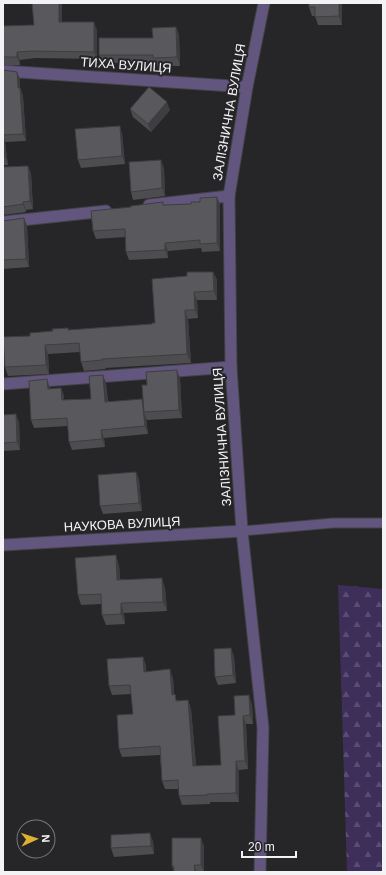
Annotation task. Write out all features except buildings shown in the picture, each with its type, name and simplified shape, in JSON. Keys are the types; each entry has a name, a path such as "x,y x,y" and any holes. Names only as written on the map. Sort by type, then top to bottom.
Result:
{"street":[{"name":"ЗАЛІЗНИЧНА ВУЛИЦЯ","path":"260,872 263,728 242,531 231,367 229,196 247,87 264,3"},
{"name":"ТИХА ВУЛИЦЯ","path":"3,71 247,87"},
{"path":"135,207 229,196"},
{"path":"3,222 120,209"},
{"path":"3,384 231,367"},
{"name":"НАУКОВА ВУЛИЦЯ","path":"3,544 242,531"}],"lane":[{"path":"242,531 333,523 383,523"}],"green space":[{"path":"338,585 383,589 383,872 347,872"}]}
